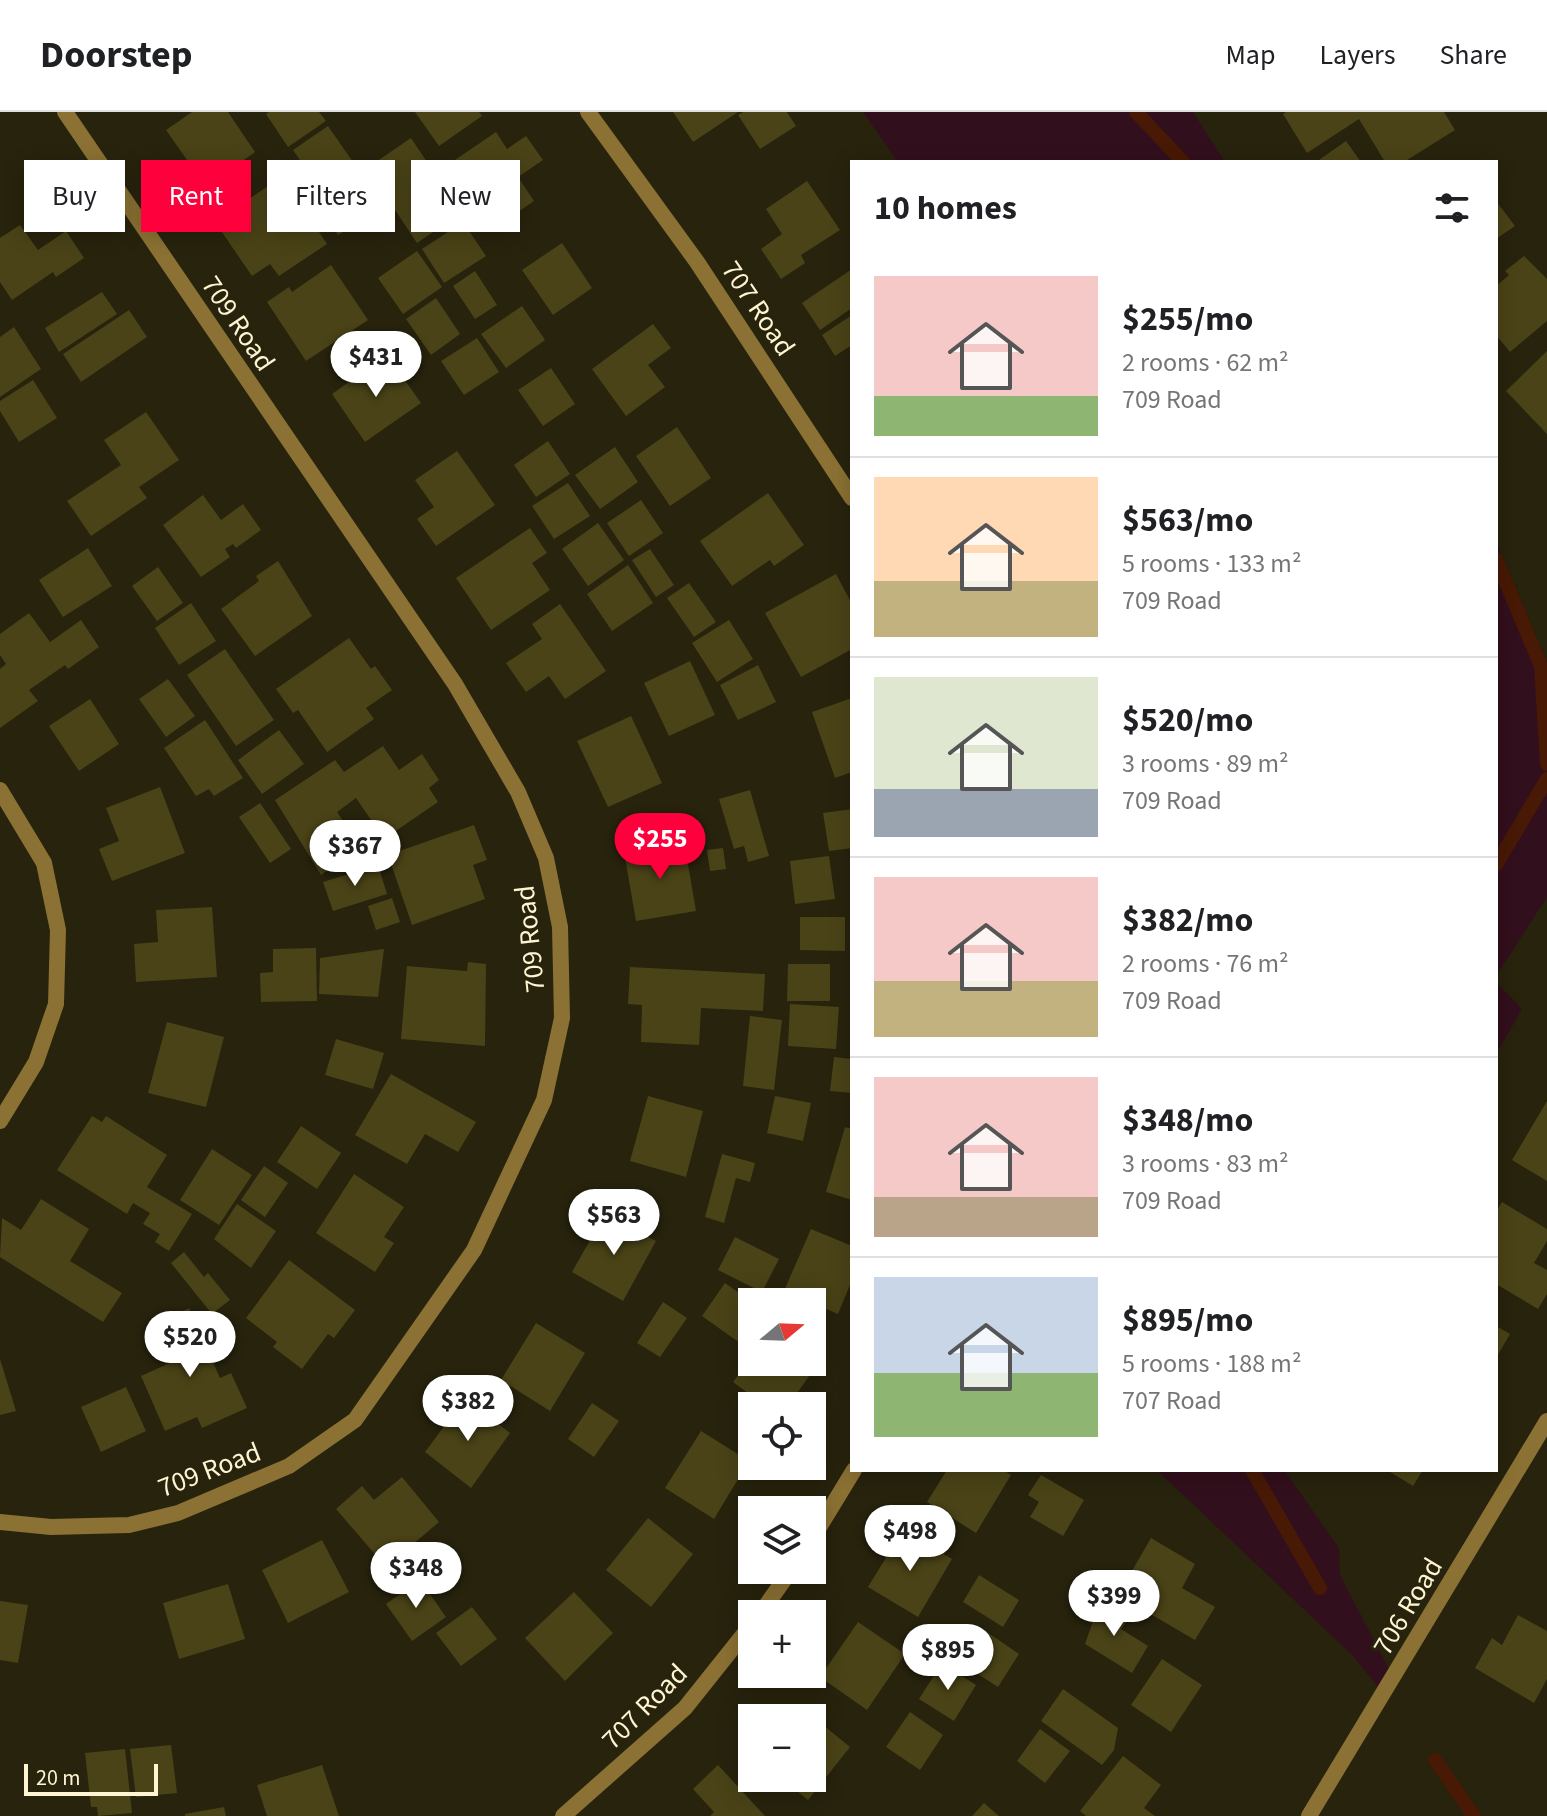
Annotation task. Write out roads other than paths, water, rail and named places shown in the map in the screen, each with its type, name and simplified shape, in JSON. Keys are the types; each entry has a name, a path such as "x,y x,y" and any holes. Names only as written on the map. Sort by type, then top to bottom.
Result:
{"street":[{"name":"709 Road","path":"0,1522 51,1527 129,1525 178,1513 289,1466 355,1420 474,1250 544,1100 562,1018 560,927 546,858 518,792 455,684 65,112"},
{"name":"707 Road","path":"588,112 697,262 850,495"},
{"path":"0,790 44,863 58,930 56,1004 36,1062 0,1121"},
{"name":"706 Road","path":"1309,1816 1547,1421"},
{"path":"826,1516 853,1472"},
{"name":"707 Road","path":"563,1816 685,1708 738,1642"}],"waterway":[{"path":"1136,112 1181,160"},
{"path":"1498,564 1541,666 1547,764"},
{"path":"1498,862 1547,779"},
{"path":"1253,1472 1320,1588"},
{"path":"1435,1760 1474,1816"}]}
